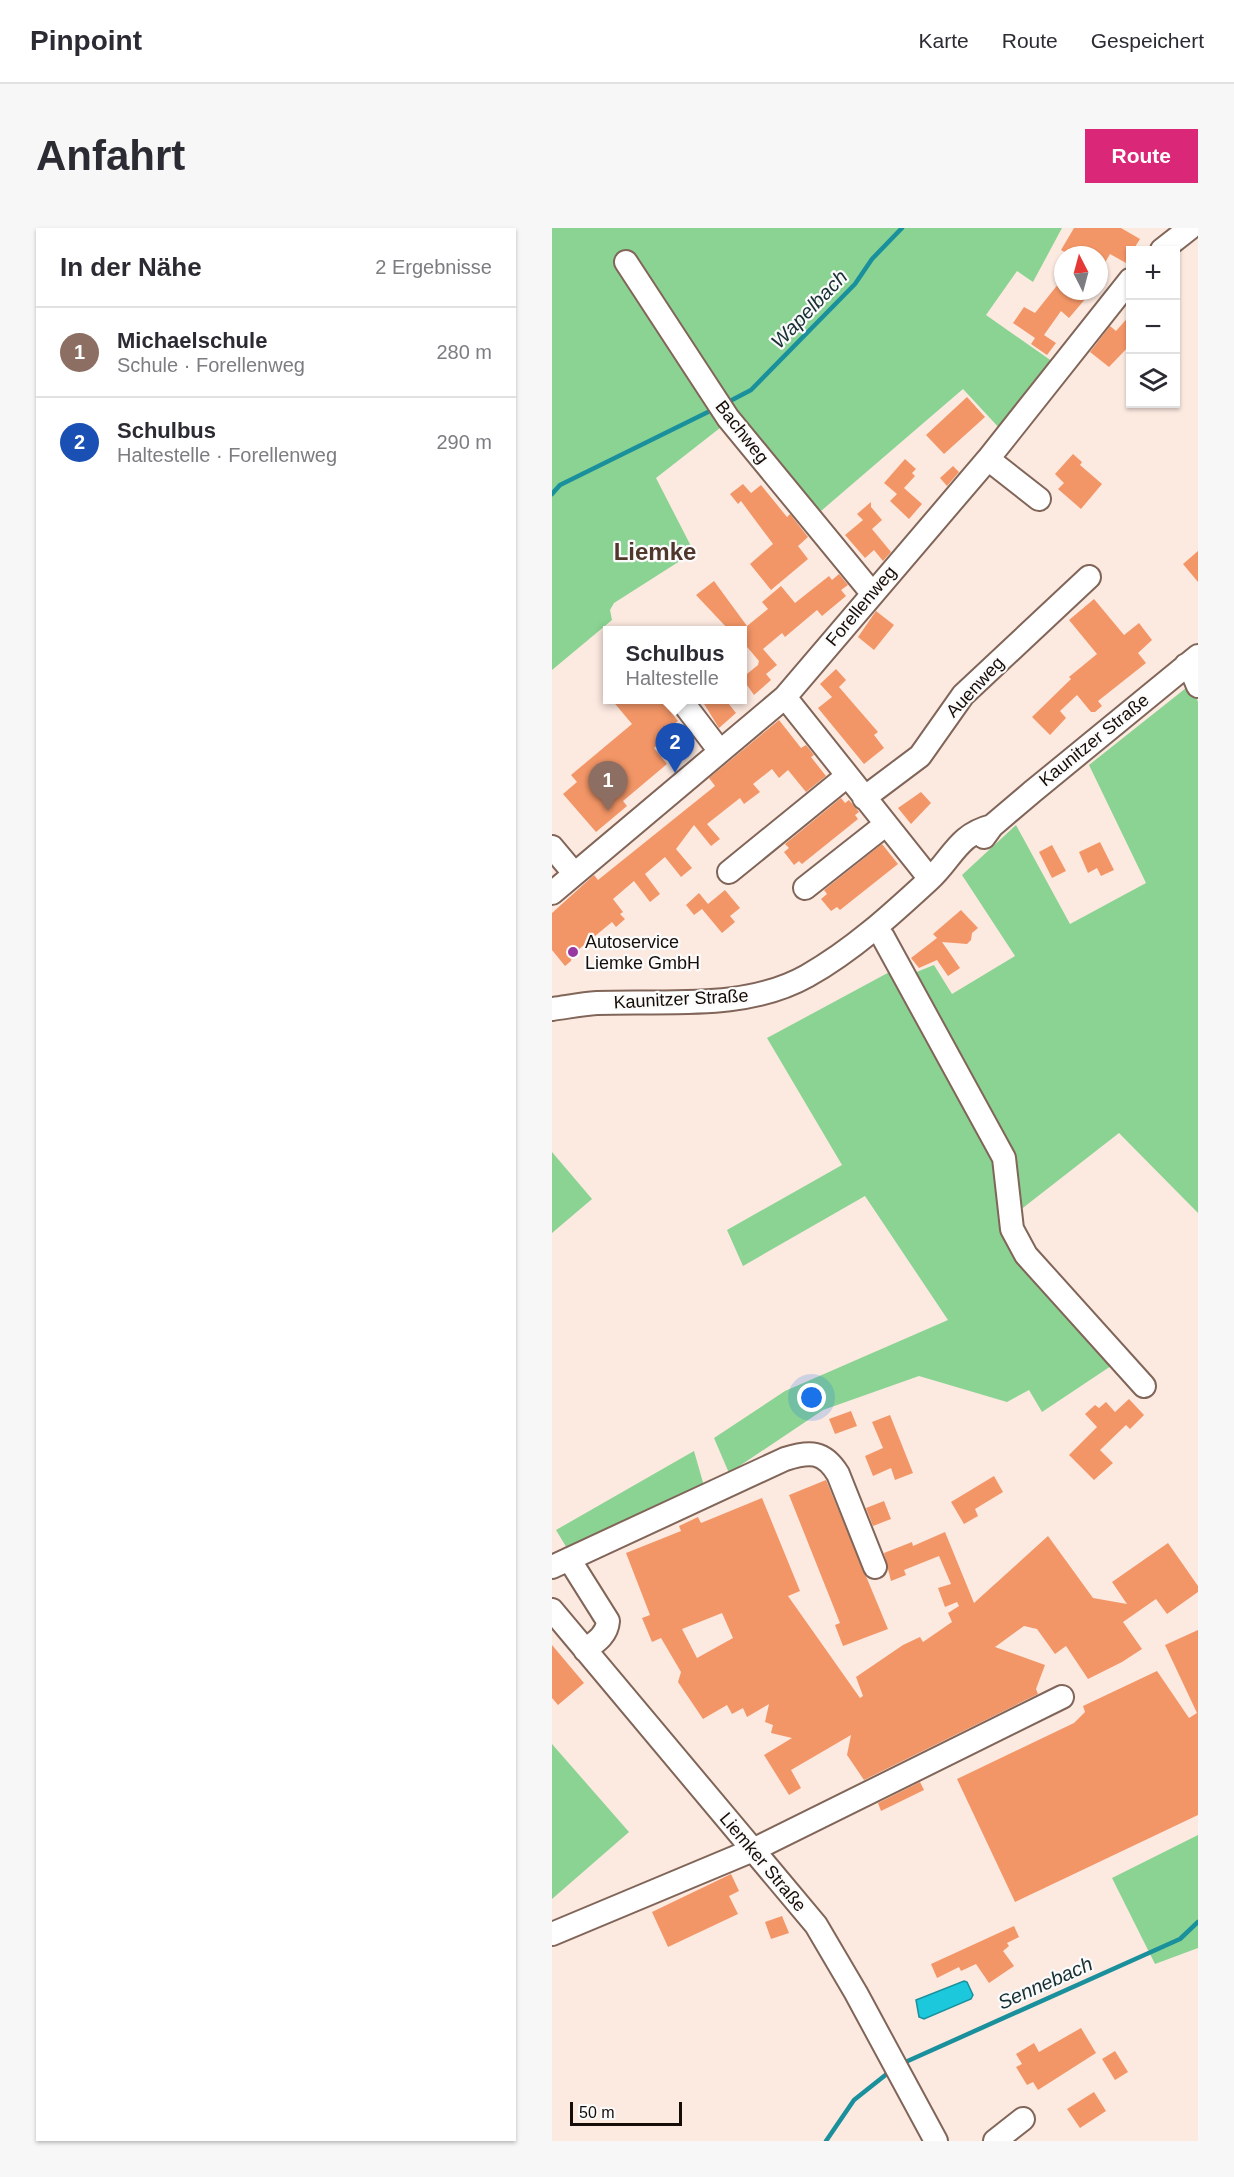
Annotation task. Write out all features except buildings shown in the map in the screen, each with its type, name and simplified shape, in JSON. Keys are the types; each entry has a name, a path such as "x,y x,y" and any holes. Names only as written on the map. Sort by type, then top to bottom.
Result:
{"street":[{"path":"1167,246 1190,228"},
{"name":"Bachweg","path":"626,262 728,417 872,593"},
{"name":"Forellenweg","path":"552,893 573,872 785,697 988,459 1126,286"},
{"path":"988,459 1039,499"},
{"name":"Auenweg","path":"864,798 920,756 963,695 1089,577"},
{"path":"1192,661 1198,686"},
{"name":"Kaunitzer Straße","path":"552,1009 594,1003 721,1000 759,994 804,978 841,956 938,871 962,857 982,839 992,826 1192,661"},
{"path":"785,697 885,825 938,871"},
{"path":"685,704 719,750"},
{"path":"729,872 848,776"},
{"path":"805,888 885,825"},
{"path":"552,847 573,872"},
{"path":"875,928 1004,1158 1012,1229 1026,1256 1144,1386"},
{"path":"585,1650 607,1630 608,1621 561,1563 785,1459 812,1454 831,1462 838,1474 875,1567"},
{"name":"Liemker Straße","path":"552,1610 828,1943 936,2141"},
{"path":"552,1934 753,1850 1062,1696"},
{"path":"995,2141 1023,2120"}],"green space":[{"path":"552,228 1062,228 1033,282 1017,271 986,315 1056,364 1002,431 963,389 814,517 734,417 656,478 694,552 614,603 610,610 612,620 552,670"},
{"path":"1191,684 1198,702 1198,1213 1119,1133 1015,1214 1011,1163 909,975 934,965 952,994 1015,956 962,875 1016,825 1070,924 1146,883 1089,765"},
{"path":"895,969 999,1164 1005,1220 1117,1362 1042,1412 1029,1390 1007,1402 919,1376 823,1410 729,1473 714,1438 785,1391 948,1320 865,1196 743,1266 727,1230 842,1165 767,1038"},
{"path":"552,1152 592,1199 552,1233"},
{"path":"694,1451 704,1486 568,1550 556,1530"},
{"path":"552,1744 629,1832 552,1899"},
{"path":"1198,1835 1198,1948 1155,1964 1112,1878"}],"water":[{"path":"964,1981 967,1982 973,1995 971,1999 924,2019 919,2017 916,2000"}],"waterway":[{"name":"Wapelbach","path":"730,401 751,390 855,284 872,259 902,228"},
{"name":"Wapelbach","path":"552,494 560,485 712,410"},
{"name":"Sennebach","path":"901,2064 1180,1939 1198,1922"},
{"name":"Sennebach","path":"826,2141 854,2100 888,2073"}],"place":[{"name":"Schulbus","path":"675,773"},
{"name":"Michaelschule","path":"608,811"},
{"name":"Autoservice Liemke GmbH","path":"573,952"}],"district":[{"name":"Liemke","path":"655,551"}]}
